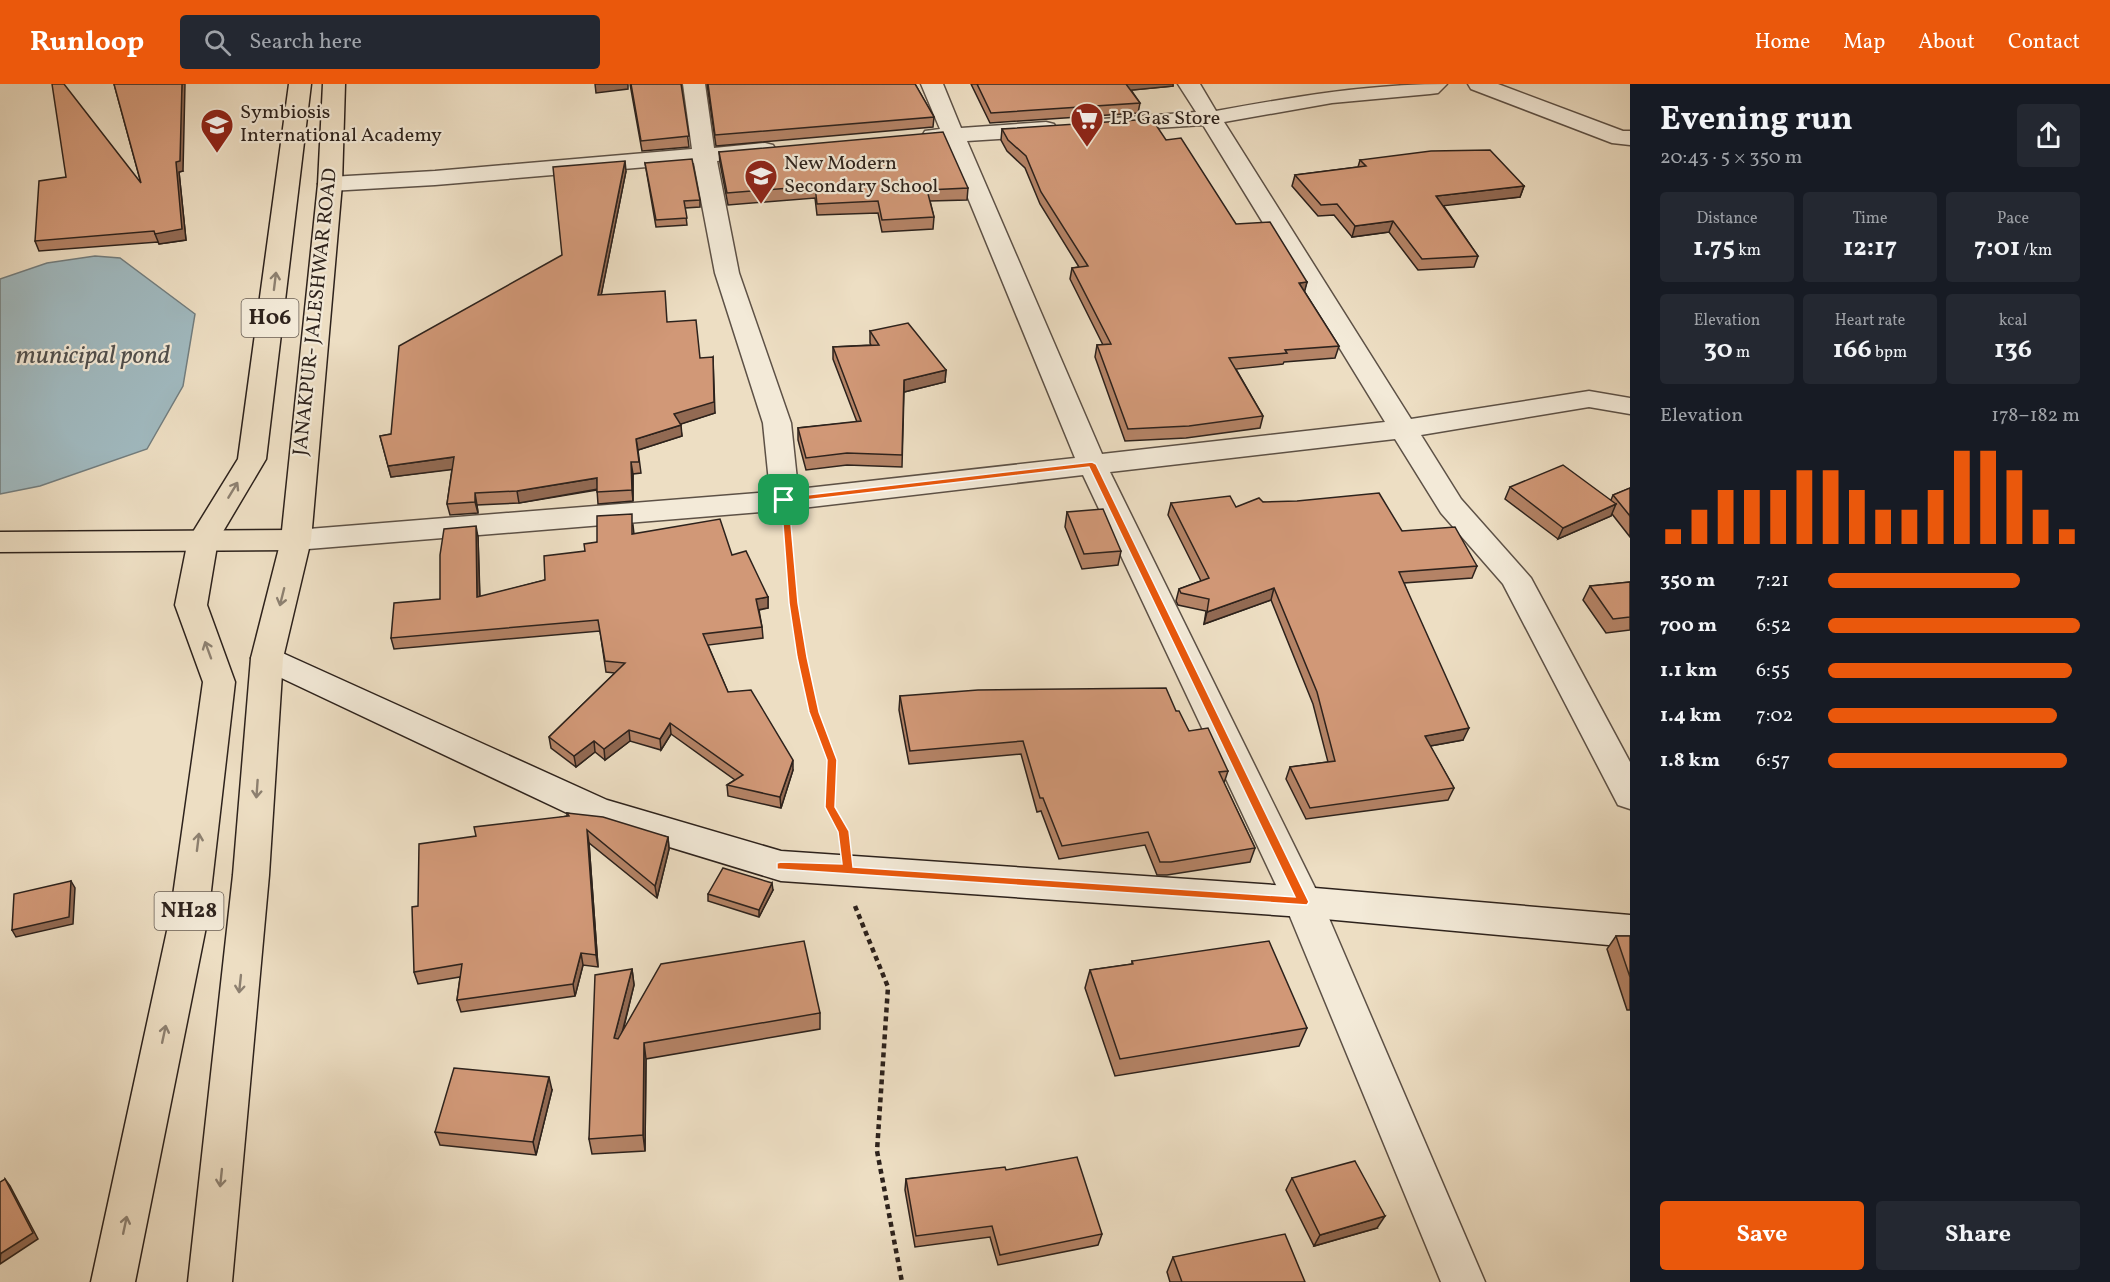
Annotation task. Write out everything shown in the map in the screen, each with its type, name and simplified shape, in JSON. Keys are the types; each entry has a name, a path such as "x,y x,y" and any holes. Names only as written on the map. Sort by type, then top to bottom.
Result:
{"main road":[{"name":"H06","path":"203,540 252,459 300,84"},
{"name":"JANAKPUR- JALESHWAR ROAD","path":"296,540 330,184 334,84"},
{"name":"NH28","path":"113,1282 189,917 219,682 191,605 203,540"},
{"path":"0,542 296,540"},
{"name":"NH28","path":"210,1282 251,875 267,658 296,540"}],"street":[{"path":"694,84 704,155 727,273 777,423 784,500"},
{"path":"932,84 1092,464 1303,902 1463,1282"},
{"path":"1189,84 1451,506 1516,578 1630,795"},
{"path":"1094,125 1211,118 1332,97 1430,88 1436,84"},
{"path":"1479,84 1620,138 1630,138"},
{"path":"906,138 1071,127"},
{"path":"330,184 435,178 787,148"},
{"path":"296,540 784,500 1403,429 1589,399 1630,406"},
{"path":"267,658 597,811 781,866 1303,902 1630,931"}],"path":[{"path":"784,500 802,657 814,712 832,760 830,807 844,831 845,841"},
{"path":"854,903 888,987 877,1151 902,1282"}],"water":[{"name":"municipal pond","path":"95,256 120,258 195,314 183,386 147,449 40,486 0,494 0,279 47,263"}],"building":[{"path":"52,84 64,84 141,183 114,84 182,84 180,161 176,162 182,229 155,234 154,231 35,241 39,181 66,177"},
{"path":"631,84 681,84 689,136 641,141"},
{"path":"708,84 915,84 934,117 715,135"},
{"path":"977,84 1126,84 1140,103 991,113"},
{"path":"1152,119 1166,140 1181,138 1236,224 1270,222 1307,282 1299,283 1339,346 1285,350 1287,353 1229,358 1263,416 1189,426 1128,429 1097,345 1111,344 1072,268 1088,266 1041,192 1026,156 1008,140 1002,129"},
{"path":"943,132 968,188 927,190 934,217 882,220 878,201 817,204 815,186 727,193 719,152"},
{"path":"1490,150 1524,186 1436,196 1478,256 1422,259 1393,221 1355,226 1337,204 1321,205 1295,175 1366,166 1360,160 1431,151"},
{"path":"692,159 700,200 684,201 687,218 656,220 645,163"},
{"path":"625,161 598,295 665,291 667,322 696,320 700,358 713,357 714,402 674,414 681,425 636,439 639,462 631,462 632,490 597,492 597,478 517,491 475,493 475,502 447,504 454,457 388,466 380,436 391,434 399,346 562,255 553,167"},
{"path":"908,323 946,370 904,380 902,455 847,453 806,458 798,428 861,421 833,347 879,345 870,331"},
{"path":"1563,465 1616,504 1563,528 1510,487"},
{"path":"1630,488 1630,516 1613,495"},
{"path":"1379,493 1402,531 1455,527 1477,566 1399,572 1469,728 1425,736 1454,788 1310,808 1290,767 1335,761 1317,692 1274,588 1207,612 1209,599 1181,593 1179,589 1209,578 1171,503 1230,496 1236,507 1259,498 1263,502 1297,501"},
{"path":"1103,509 1121,551 1084,554 1067,512"},
{"path":"632,514 632,534 720,519 732,555 746,551 768,597 756,599 762,627 703,634 728,692 751,690 793,760 780,797 727,785 743,775 670,723 660,739 629,730 604,749 594,741 574,756 549,737 625,663 605,661 598,620 391,638 394,603 440,599 440,555 444,529 476,526 477,597 545,580 544,556 585,551 584,544 597,542 597,516"},
{"path":"1630,582 1630,617 1613,619 1590,586"},
{"path":"1166,688 1176,711 1179,711 1189,731 1208,728 1228,771 1219,772 1255,848 1160,862 1148,832 1062,846 1043,798 1040,798 1023,741 910,751 900,696 978,690"},
{"path":"567,813 603,817 668,837 655,886 587,830 596,955 581,953 573,984 457,1000 462,964 414,972 412,907 418,906 419,844 476,836 474,827 569,816"},
{"path":"723,868 772,883 759,910 708,894"},
{"path":"71,881 69,917 12,930 14,894"},
{"path":"1616,936 1630,936 1630,977"},
{"path":"804,941 820,1013 644,1043 643,1135 589,1139 595,975 632,969 614,1038 618,1039 661,964"},
{"path":"1269,941 1307,1028 1120,1059 1090,970 1133,964 1132,961"},
{"path":"454,1068 549,1077 533,1142 435,1132"},
{"path":"1077,1157 1102,1234 1000,1255 992,1226 916,1236 906,1179 1005,1167 1006,1170"},
{"path":"1355,1161 1385,1216 1320,1235 1292,1178"},
{"path":"5,1179 33,1233 0,1254 0,1182"},
{"path":"1285,1234 1305,1282 1182,1282 1173,1257"}],"place":[{"name":"LP Gas Store","path":"1087,148"},
{"name":"Symbiosis International Academy","path":"217,154"},
{"name":"New Modern Secondary School","path":"761,205"}],"route":[{"path":"1092,464 1303,902 781,866 848,868 844,831 830,807 832,760 814,712 802,657 784,500 1092,464"}]}
